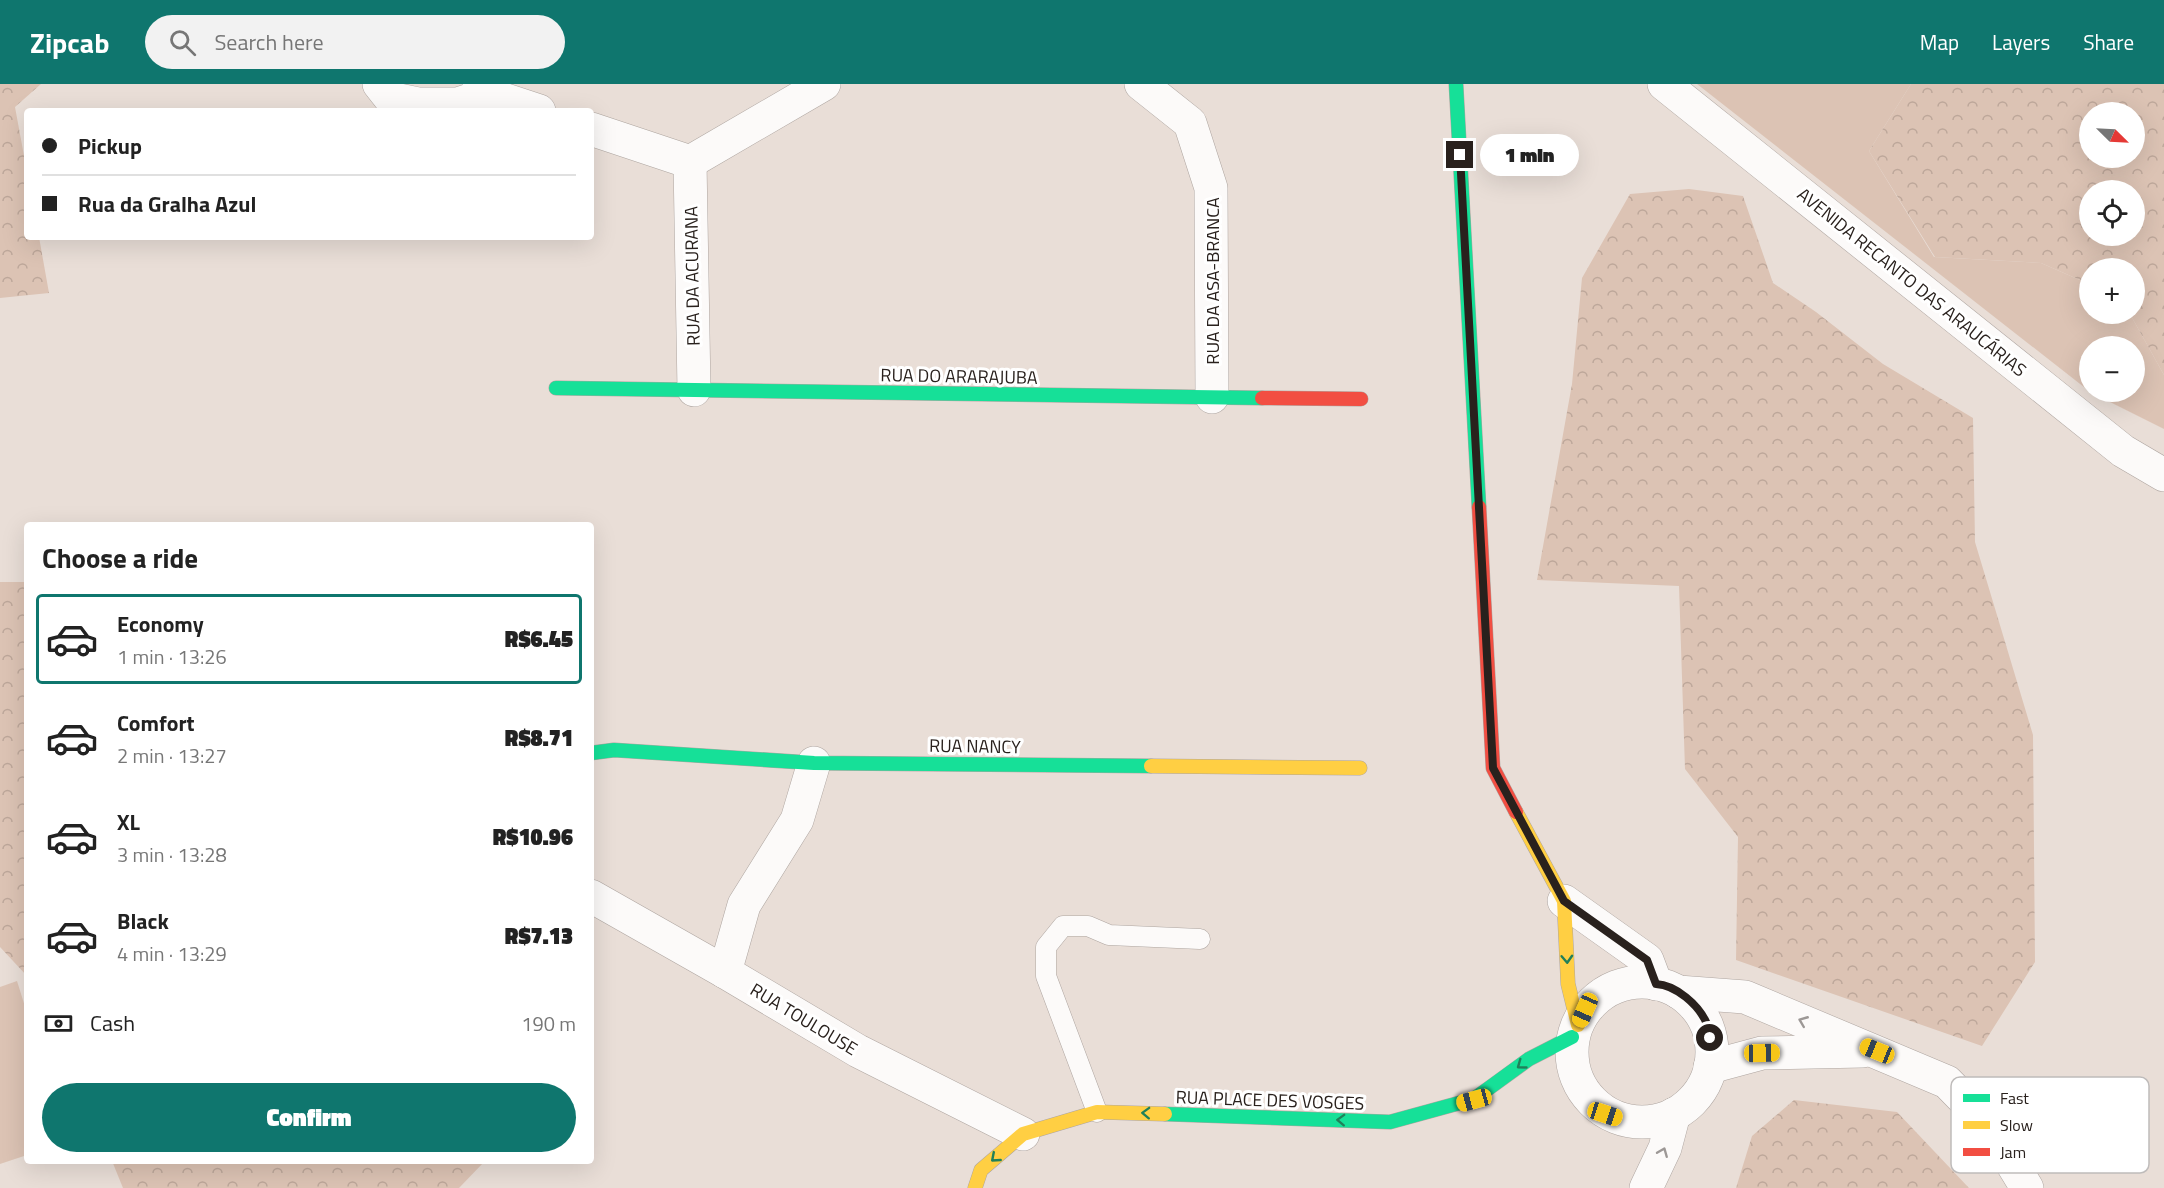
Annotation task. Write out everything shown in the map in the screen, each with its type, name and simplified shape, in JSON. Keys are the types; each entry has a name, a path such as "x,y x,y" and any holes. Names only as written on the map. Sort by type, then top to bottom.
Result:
{"street":[{"path":"380,84 390,98 418,104 458,104 484,89 532,108"},
{"path":"594,130 690,162 824,84"},
{"name":"RUA DA ASA-BRANCA","path":"1142,84 1190,123 1211,188 1212,397"},
{"path":"1456,84 1493,768 1564,901 1568,984 1575,1031 1572,1066 1584,1094 1605,1114 1633,1123 1663,1120 1689,1106 1706,1082 1713,1053 1707,1024 1690,1000 1667,988 1647,960 1564,901"},
{"name":"AVENIDA RECANTO DAS ARAUCÁRIAS","path":"1664,84 2123,451 2164,476"},
{"name":"RUA DA ACURANA","path":"690,162 694,390"},
{"name":"RUA DO ARARAJUBA","path":"556,388 1361,399"},
{"name":"RUA NANCY","path":"594,753 614,750 814,763 1360,768"},
{"path":"725,972 744,905 797,820 814,763"},
{"name":"RUA TOULOUSE","path":"594,898 725,972 858,1052 1023,1134"},
{"path":"1575,1031 1585,1010 1607,990 1635,981 1667,988 1745,997 1877,1051 1947,1082 1951,1086"},
{"name":"RUA PLACE DES VOSGES","path":"975,1188 981,1170 1023,1134 1097,1112 1390,1122 1474,1100 1529,1059 1575,1031"},
{"path":"1710,1067 1762,1053 1877,1051"},
{"path":"1646,1188 1665,1148 1674,1114"},
{"path":"2018,1173 2027,1188"}],"lane":[{"path":"1097,1112 1046,976 1046,946 1063,926 1088,926 1109,935 1200,939"}],"green space":[{"path":"0,84 41,84 15,107 24,156 24,240 40,240 49,293 0,298"},
{"path":"1697,84 1911,84 1869,151 1934,257 2041,263 2079,280 2079,324 2136,324 2142,336 2079,336 2079,383"},
{"path":"1911,84 2164,84 2164,375 2145,341 2145,336 2142,336 2136,324 2145,324 2145,258 2079,258 2079,280 2041,263 1935,257 1869,151"},
{"path":"1689,189 1743,196 1773,283 1816,312 1883,364 1973,418 1975,542 2033,735 2035,962 1982,1046 1736,960 1738,837 1685,769 1679,586 1537,580 1572,384 1582,278 1630,194"},
{"path":"2145,341 2164,375 2164,429 2110,402 2145,402"},
{"path":"0,582 24,582 24,973 0,947"},
{"path":"17,981 24,1003 24,1156 0,1164 0,987"},
{"path":"1794,1100 1897,1112 1951,1169 1951,1173 1955,1173 1969,1188 1736,1188 1752,1136"},
{"path":"113,1164 482,1164 459,1188 123,1188"}],"traffic: fast":[{"path":"1456,84 1479,507"},
{"path":"556,388 1262,398"},
{"path":"594,753 614,750 814,763 1151,766"},
{"path":"1165,1114 1390,1122 1474,1099 1529,1059 1572,1037"}],"traffic: slow":[{"path":"1151,766 1360,768"},
{"path":"1516,812 1564,901 1568,984 1578,1025"},
{"path":"975,1188 981,1170 1023,1134 1097,1112 1165,1114"}],"traffic: jam":[{"path":"1262,398 1361,399"},
{"path":"1479,507 1493,768 1516,812"}],"route":[{"path":"1460,155 1493,768 1564,901 1647,960 1656,984 1665,984 1690,1000 1707,1024 1710,1038"}]}
